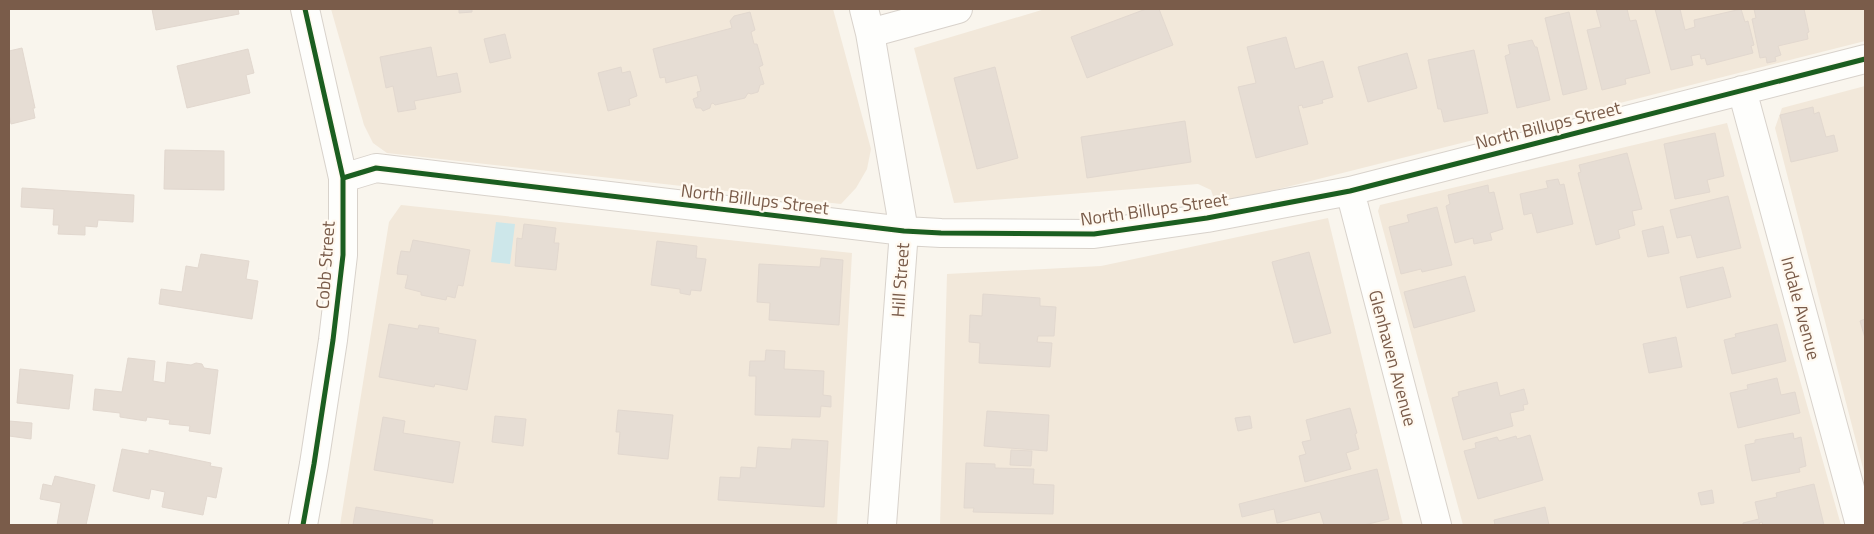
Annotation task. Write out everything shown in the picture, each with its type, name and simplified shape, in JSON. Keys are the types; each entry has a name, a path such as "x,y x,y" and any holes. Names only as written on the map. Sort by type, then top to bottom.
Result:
{"street":[{"name":"Cobb Street","path":"303,525 314,464 340,274 343,178 305,9"},
{"path":"867,21 958,9"},
{"name":"Hill Street","path":"867,21 904,231 882,525"},
{"name":"North Billups Street","path":"343,178 376,168 904,231 1094,234 1207,218 1350,191 1865,59"},
{"name":"Indale Avenue","path":"1742,90 1860,525"},
{"name":"Glenhaven Avenue","path":"1350,191 1437,525"}],"shaded area":[{"path":"331,9 833,9 871,149 867,169 856,188 841,204 387,153 373,143 364,125"},
{"path":"1045,9 1865,9 1865,41 1216,205 1211,190 1198,184 954,203 914,48"},
{"path":"1865,86 1865,476 1775,128 1782,108"},
{"path":"1727,123 1841,525 1463,525 1378,211 1380,205"},
{"path":"401,205 852,253 837,525 340,525 389,222"},
{"path":"1328,218 1403,525 940,525 947,274 1101,266"}],"water":[{"path":"496,222 515,224 510,264 491,262"}],"building":[{"path":"152,9 238,9 239,14 156,30"},
{"path":"459,9 472,9 472,12 459,13"},
{"path":"1146,9 1159,9 1173,45 1087,78 1071,37"},
{"path":"1596,9 1627,9 1630,21 1636,20 1650,73 1625,79 1626,84 1602,90 1587,30 1601,27"},
{"path":"1655,9 1680,9 1685,30 1695,27 1694,20 1741,9 1745,22 1748,21 1754,45 1751,46 1753,53 1707,65 1705,58 1701,59 1700,54 1691,56 1693,65 1671,70"},
{"path":"1754,9 1804,9 1809,32 1807,33 1808,39 1778,46 1781,55 1775,57 1776,61 1767,63 1766,57 1760,58 1752,19 1756,18"},
{"path":"750,12 755,30 751,32 754,44 757,44 763,65 759,67 764,84 760,85 758,92 748,93 745,98 715,105 713,103 710,108 703,111 701,108 696,108 693,99 698,97 697,92 701,91 697,75 666,83 665,77 660,78 653,49 732,28 730,21 734,16"},
{"path":"1569,12 1587,89 1563,95 1545,18"},
{"path":"505,34 511,58 490,63 484,39"},
{"path":"1286,37 1295,69 1323,61 1333,97 1322,100 1323,103 1303,108 1302,105 1298,106 1308,144 1256,158 1238,87 1256,83 1247,47"},
{"path":"1532,40 1535,47 1537,47 1550,100 1517,108 1505,56 1510,54 1508,45"},
{"path":"431,47 437,77 457,73 461,92 414,101 416,109 398,112 393,86 386,88 380,57"},
{"path":"22,48 35,108 33,108 35,118 11,124 9,115 9,51"},
{"path":"248,49 254,73 246,75 250,93 187,108 177,66"},
{"path":"1474,50 1488,113 1444,122 1441,109 1438,109 1428,60"},
{"path":"1407,53 1417,88 1368,102 1358,67"},
{"path":"621,67 622,73 630,71 637,96 629,99 630,105 608,111 598,73"},
{"path":"995,67 1018,158 977,169 954,78"},
{"path":"1813,107 1814,114 1819,112 1826,137 1834,135 1838,151 1791,162 1780,115"},
{"path":"1185,121 1191,162 1087,178 1081,137"},
{"path":"1715,133 1724,176 1707,180 1710,192 1675,199 1664,144"},
{"path":"165,150 224,151 224,190 164,189"},
{"path":"1627,153 1642,209 1632,211 1635,225 1618,230 1620,238 1596,245 1578,173 1581,172 1579,165"},
{"path":"1558,179 1560,185 1564,184 1573,224 1537,233 1532,213 1524,215 1520,194 1548,188 1546,181"},
{"path":"1488,185 1489,193 1494,192 1503,229 1490,233 1492,240 1474,244 1473,238 1455,243 1446,206 1450,204 1448,195"},
{"path":"22,188 134,195 133,222 98,220 97,227 85,226 85,235 58,234 59,225 53,225 54,209 21,207"},
{"path":"1728,196 1741,248 1697,258 1691,235 1677,238 1670,210"},
{"path":"1437,207 1452,265 1422,272 1421,269 1401,274 1389,227 1409,222 1407,215"},
{"path":"524,224 556,228 554,243 559,243 556,270 515,266 517,238 522,239"},
{"path":"1663,226 1669,253 1648,257 1642,231"},
{"path":"413,240 470,250 463,286 458,285 455,298 447,296 446,300 421,295 421,292 405,288 408,275 397,274 398,265 401,251 410,252"},
{"path":"657,241 697,246 696,258 706,259 701,291 691,290 690,295 680,293 680,289 651,285"},
{"path":"1309,252 1331,333 1294,343 1272,262"},
{"path":"201,254 249,261 246,279 258,281 252,319 159,304 161,289 182,292 186,266 198,268"},
{"path":"821,258 843,260 839,325 769,320 770,303 757,302 759,264 820,267"},
{"path":"1723,267 1731,297 1687,308 1680,277"},
{"path":"1465,276 1475,311 1414,328 1404,292"},
{"path":"983,294 1040,298 1040,306 1056,307 1054,336 1038,336 1037,342 1052,343 1050,367 979,363 980,343 969,342 970,315 982,316"},
{"path":"1865,319 1865,338 1860,321"},
{"path":"389,324 418,329 419,325 439,328 438,333 476,340 467,390 435,384 434,387 379,377"},
{"path":"1777,324 1786,361 1732,374 1724,340 1736,337 1735,334"},
{"path":"1676,337 1682,367 1649,373 1643,344"},
{"path":"766,350 785,351 784,369 824,371 823,395 831,396 831,407 821,406 820,417 755,415 756,376 749,376 750,361 765,361"},
{"path":"128,358 155,361 153,381 165,383 167,362 191,365 196,363 202,364 204,368 218,370 210,434 189,431 190,426 169,424 170,420 147,417 146,421 120,417 120,413 93,410 95,389 122,392"},
{"path":"20,369 73,375 69,409 17,403"},
{"path":"1777,378 1781,395 1795,392 1800,413 1738,428 1730,393 1748,389 1747,385"},
{"path":"1497,382 1500,396 1524,389 1528,404 1523,405 1524,410 1510,413 1513,426 1463,440 1452,398 1459,396 1458,392"},
{"path":"1350,408 1359,449 1346,453 1351,469 1305,482 1299,456 1306,454 1302,442 1311,440 1306,420"},
{"path":"618,410 673,415 668,459 618,454 620,432 616,432"},
{"path":"987,411 1049,415 1047,451 984,446"},
{"path":"495,416 526,419 523,446 492,442"},
{"path":"1250,416 1252,428 1238,431 1235,418"},
{"path":"383,417 405,421 403,433 460,442 453,483 374,470"},
{"path":"9,421 32,423 31,439 9,436"},
{"path":"1793,433 1794,439 1801,437 1806,466 1799,468 1800,472 1752,481 1745,445 1755,443 1755,440"},
{"path":"1530,435 1543,480 1478,499 1464,451 1476,448 1475,443 1497,437 1499,441 1516,436 1517,439"},
{"path":"792,439 828,441 824,507 718,500 720,477 740,478 741,467 756,468 758,447 791,449"},
{"path":"122,449 149,454 149,450 211,463 210,466 222,468 216,498 207,496 203,515 162,507 165,492 151,489 149,499 113,491"},
{"path":"1011,450 1032,451 1031,466 1010,465"},
{"path":"966,463 995,464 995,468 1034,469 1033,484 1054,485 1053,514 973,512 974,508 964,508"},
{"path":"1377,469 1389,519 1364,525 1324,525 1320,512 1277,523 1274,509 1242,517 1239,504"},
{"path":"55,476 95,485 86,525 57,525 61,503 40,499 43,484 52,486"},
{"path":"1814,484 1824,525 1763,525 1762,522 1759,523 1760,525 1743,525 1743,523 1759,519 1755,502 1777,497 1776,493"},
{"path":"1712,490 1714,503 1701,505 1698,493"},
{"path":"356,507 433,520 432,525 353,525"},
{"path":"1545,507 1549,525 1495,525 1494,520"}],"cycle path":[{"path":"303,525 333,340 343,255 343,178 305,9"},
{"path":"343,178 376,168 904,231 1094,234 1207,218 1350,191 1865,59"}]}
